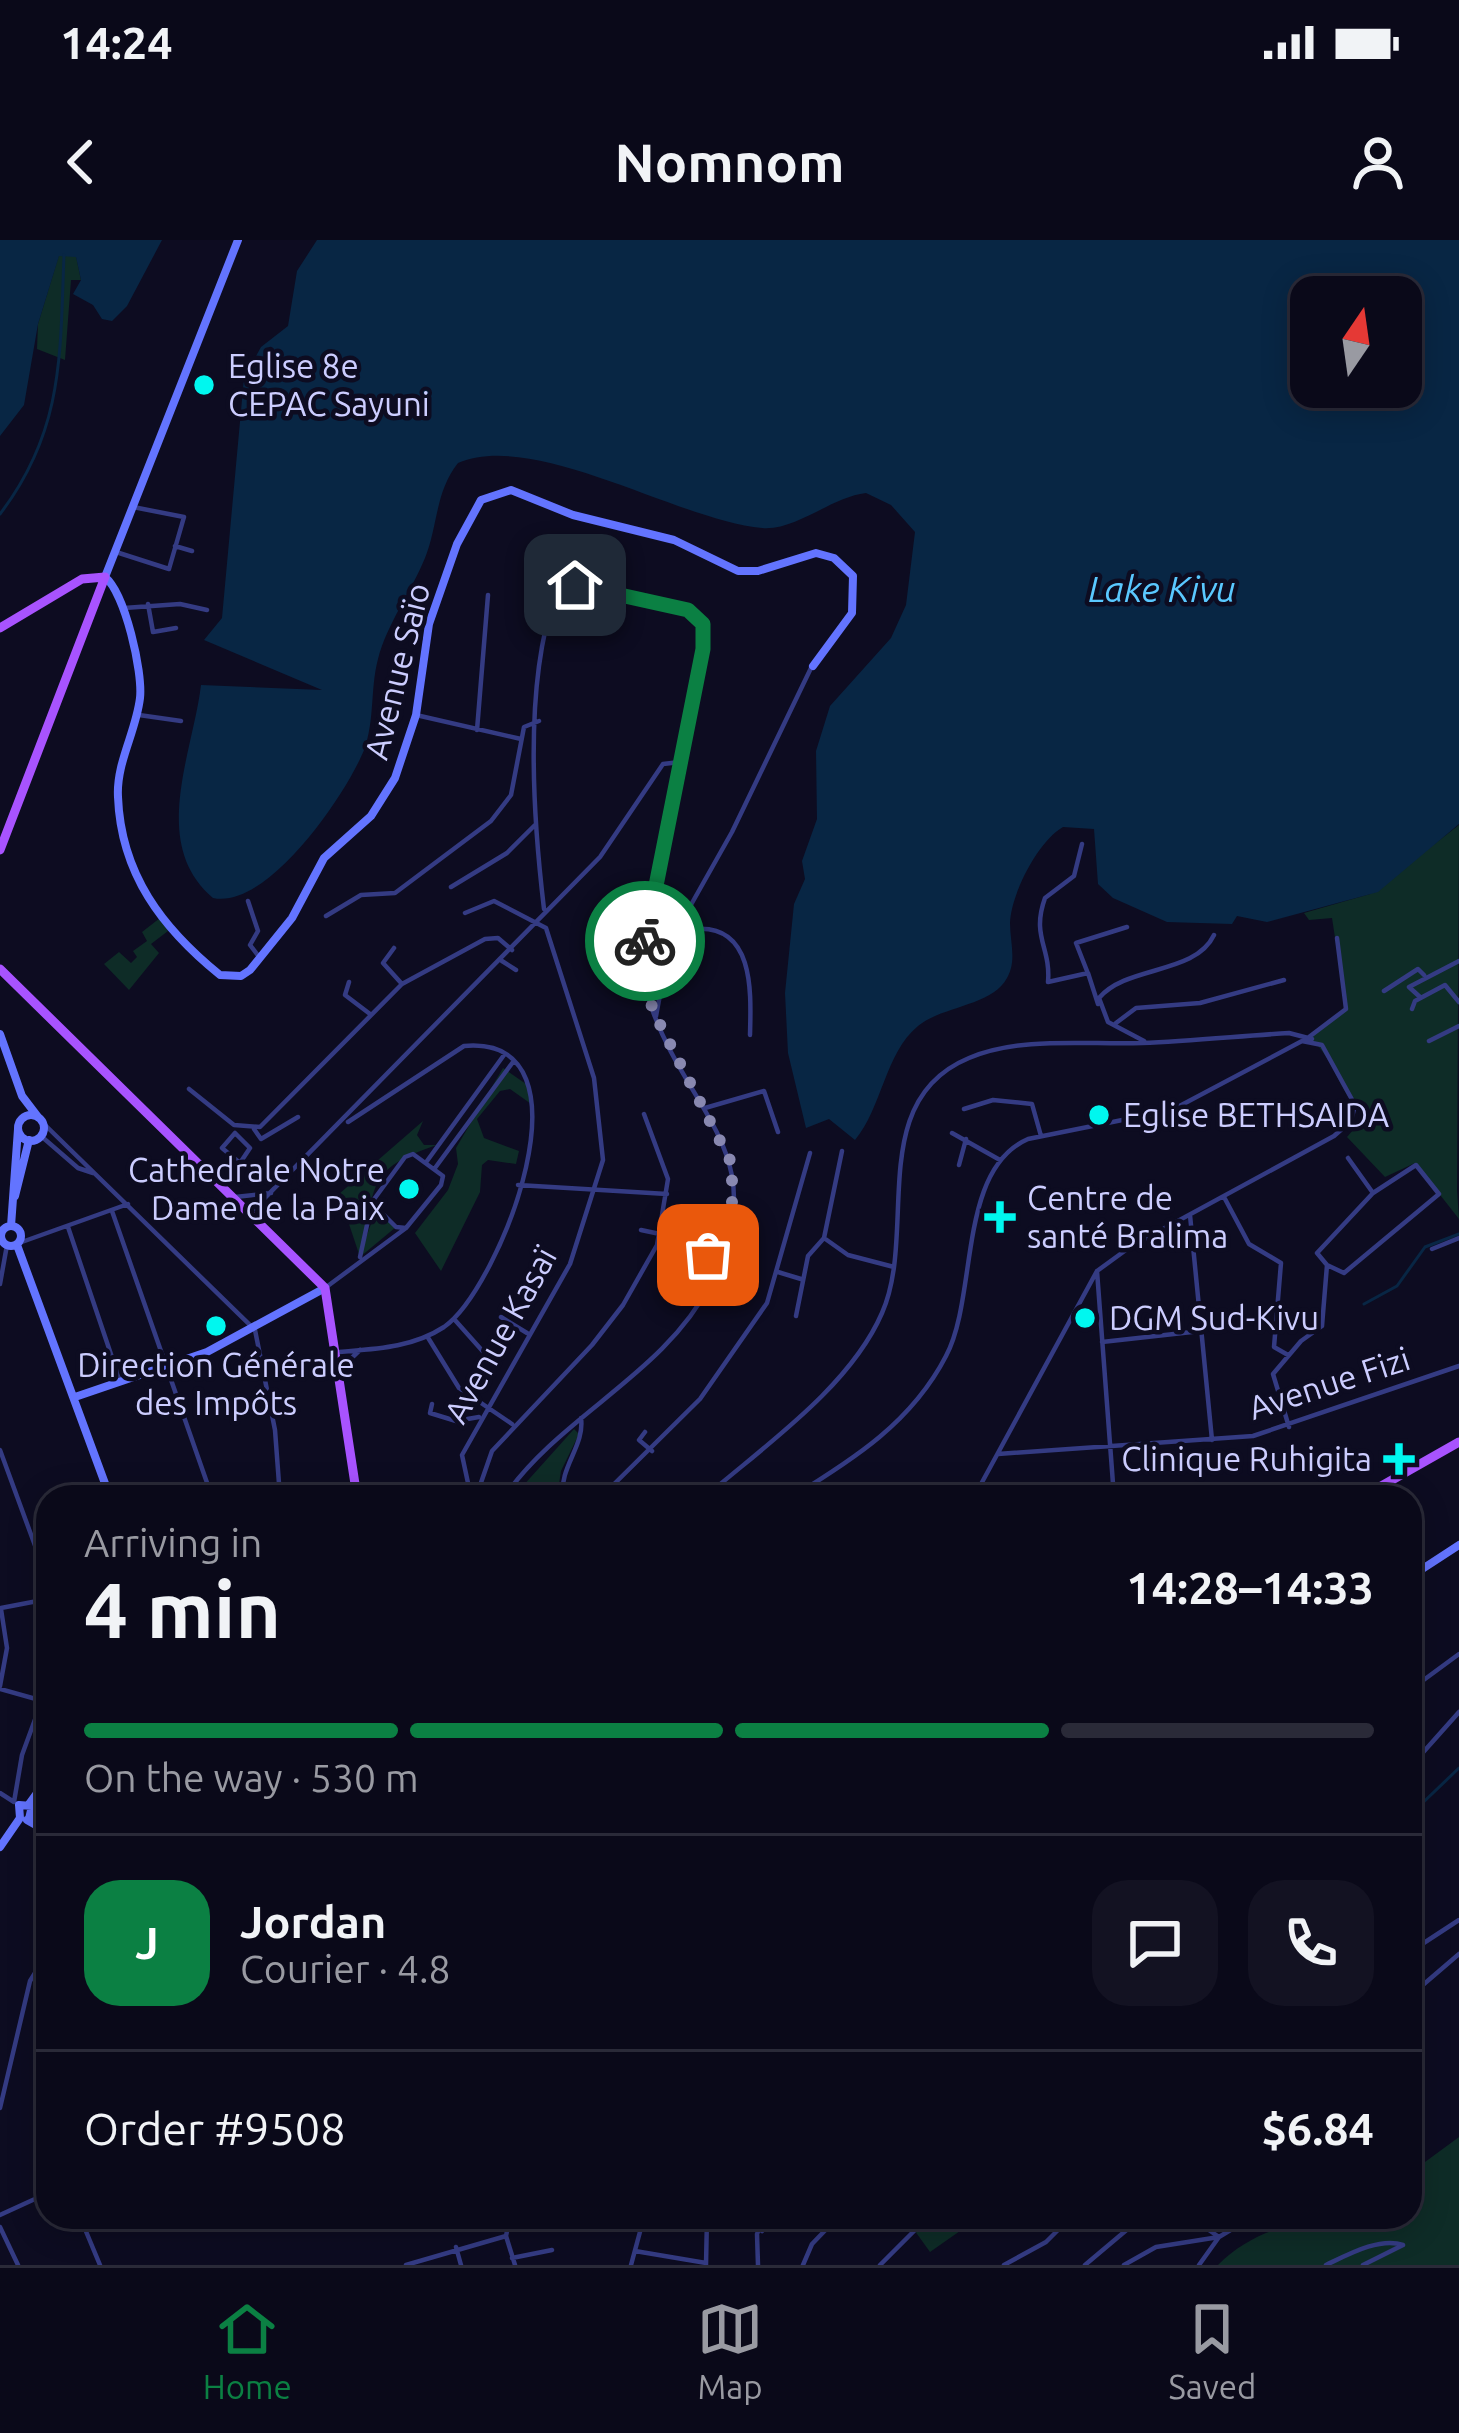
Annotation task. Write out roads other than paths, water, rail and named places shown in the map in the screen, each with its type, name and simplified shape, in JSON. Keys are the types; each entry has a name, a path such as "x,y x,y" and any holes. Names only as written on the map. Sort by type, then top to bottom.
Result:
{"main road":[{"path":"0,628 82,579 105,577 0,850"},
{"path":"0,970 325,1288 354,1485"},
{"path":"1383,1485 1459,1442"}],"street":[{"path":"238,240 105,577 120,593 140,681 117,791 123,841 137,881 178,936 220,975 241,976 260,958 250,945 258,931 248,901"},
{"name":"Avenue Saïo","path":"260,958 292,918 324,858 380,805 416,715 425,638 457,544 474,507 502,490 573,515 674,540 738,571 758,571 805,554 834,558 853,576 852,614 813,666 665,962 656,1016"},
{"path":"116,552 169,568 176,546 184,517 130,507"},
{"path":"176,546 192,551"},
{"path":"516,1485 581,1418 667,1346 706,1293 720,1260 734,1180 728,1150 656,1016 646,975 646,933 704,636 698,616 688,610 575,585 555,596 542,641 538,721 535,826 544,909"},
{"path":"477,730 488,595"},
{"path":"124,608 148,604 207,610"},
{"path":"148,604 153,632 176,628"},
{"path":"136,714 181,721"},
{"path":"416,715 520,740"},
{"path":"326,916 361,895 395,893 491,821 512,795 526,722 538,721"},
{"path":"251,1213 344,1124 502,962 538,923 544,909 600,857 663,764 680,761"},
{"path":"452,887 507,853 535,826"},
{"path":"1082,844 1074,876 1045,898 1037,932 1049,963 1048,982 1088,973"},
{"path":"465,913 494,901 538,923"},
{"name":"Avenue Kasaï","path":"465,1485 461,1455 570,1264 597,1186 603,1135 594,1078 550,936 538,923"},
{"path":"1127,928 1076,943 1108,1022 1148,1043"},
{"path":"665,962 696,929 718,930 731,939 748,969 750,1035"},
{"path":"1098,1004 1122,981 1205,950 1214,934"},
{"path":"254,1130 402,984 484,939 498,938 512,950"},
{"path":"811,1485 862,1453 927,1390 955,1338 976,1221 1000,1160 1016,1144 1041,1136 1172,1110 1312,1039 1346,1009 1337,938"},
{"path":"394,948 382,963 402,984"},
{"path":"1420,997 1409,987 1424,975 1459,961"},
{"path":"502,962 516,970"},
{"path":"1384,991 1405,974 1418,969 1424,975"},
{"path":"1116,1023 1136,1008 1200,1004 1284,980"},
{"path":"350,982 345,995 370,1014"},
{"path":"1412,1009 1420,997 1445,986 1459,1002"},
{"path":"1429,1041 1459,1026"},
{"path":"720,1485 783,1433 858,1353 883,1312 894,1267 903,1142 917,1106 938,1077 988,1051 1289,1033 1312,1039 1355,1105 1351,1121 1334,1136 1097,1271 981,1485"},
{"path":"0,1034 22,1096 41,1120 255,1330 279,1485"},
{"path":"338,1352 427,1336 454,1319 500,1245 536,1108 531,1084 504,1055 484,1047 453,1049 344,1124"},
{"path":"435,1168 504,1055"},
{"path":"427,1161 513,1062"},
{"path":"486,1084 493,1089"},
{"path":"189,1089 234,1125 254,1130 261,1139 298,1117"},
{"path":"705,1108 764,1090 778,1132"},
{"path":"22,1096 11,1226 1,1235 14,1244 106,1485"},
{"path":"964,1109 993,1100 1032,1104 1041,1136"},
{"path":"478,1485 486,1460 512,1424 577,1363 623,1305 660,1234 667,1172 644,1114"},
{"path":"19,1125 26,1116 41,1120"},
{"path":"41,1120 41,1136 78,1168 93,1173"},
{"path":"15,1197 29,1140 19,1125"},
{"path":"221,1184 240,1163 250,1148 235,1133 221,1147 240,1163"},
{"path":"952,1133 1000,1160"},
{"path":"29,1140 41,1136"},
{"path":"959,1165 966,1139"},
{"path":"796,1316 808,1256 824,1238 842,1151"},
{"path":"614,1485 721,1372 767,1303 810,1154"},
{"path":"75,1397 255,1330 325,1288 360,1257 406,1228 441,1185 427,1161 405,1157 373,1202 360,1257"},
{"path":"1348,1158 1373,1193"},
{"path":"1417,1165 1439,1192 1420,1214 1344,1273 1327,1265 1317,1253 1373,1193 1417,1165"},
{"path":"518,1185 562,1190 597,1186 667,1194"},
{"path":"235,1197 271,1193"},
{"path":"1224,1197 1249,1244 1282,1263 1274,1347 1289,1355"},
{"path":"341,1198 369,1212"},
{"path":"373,1202 376,1210 406,1228"},
{"path":"14,1244 128,1204"},
{"path":"112,1211 208,1485"},
{"path":"1190,1215 1212,1440"},
{"path":"0,1284 20,1231 11,1226"},
{"path":"68,1227 120,1381"},
{"path":"641,1230 660,1234"},
{"path":"824,1238 848,1256 894,1267"},
{"path":"1432,1249 1459,1238"},
{"path":"704,1254 720,1260"},
{"path":"1289,1427 1273,1374 1322,1326 1327,1265"},
{"path":"1097,1271 1113,1485"},
{"path":"778,1272 801,1279"},
{"path":"501,1317 529,1335"},
{"path":"454,1319 487,1356"},
{"path":"1102,1342 1202,1330"},
{"path":"427,1336 459,1388 512,1424"},
{"path":"340,1369 360,1350"},
{"name":"Avenue Fizi","path":"998,1454 1212,1440 1289,1427 1459,1366"},
{"path":"432,1404 430,1413 456,1421 479,1417"},
{"path":"562,1485 583,1431 581,1418"},
{"path":"645,1432 639,1440 652,1450"},
{"path":"0,1450 36,1548"},
{"path":"1422,1569 1459,1544"},
{"path":"36,1601 0,1608 0,1687 36,1696"},
{"path":"1422,1681 1459,1654"},
{"path":"1422,1754 1459,1712"},
{"path":"24,1810 22,1755 36,1720"},
{"path":"0,1792 36,1821"},
{"path":"0,1847 36,1794"},
{"path":"24,1810 36,1815"},
{"path":"1422,1944 1459,1920"},
{"path":"1422,1986 1459,1954"},
{"path":"0,2108 36,1972"},
{"path":"0,2215 36,2198"},
{"path":"0,2227 18,2265"},
{"path":"85,2229 100,2265"},
{"path":"508,2229 513,2262 552,2250"},
{"path":"631,2265 642,2229"},
{"path":"638,2253 706,2264 707,2229"},
{"path":"758,2265 759,2229"},
{"path":"757,2234 762,2229"},
{"path":"803,2265 812,2244 826,2229"},
{"path":"880,2265 916,2229"},
{"path":"1004,2265 1046,2242 1059,2229"},
{"path":"1085,2265 1128,2229"},
{"path":"1207,2229 1219,2237"},
{"path":"1124,2265 1156,2247 1219,2237 1232,2229"},
{"path":"406,2265 456,2246 506,2236"},
{"path":"1199,2265 1219,2237"},
{"path":"1327,2265 1355,2251 1391,2242 1403,2245 1363,2265"},
{"path":"456,2246 461,2265"},
{"path":"638,2253 643,2265"}],"water":[{"path":"0,240 162,240 127,306 112,321 102,319 93,305 73,294 81,280 76,257 59,256 38,324 24,405 0,436"},
{"name":"Lake Kivu","path":"317,240 1459,240 1459,824 1378,892 1267,922 1237,916 1232,924 1167,922 1113,898 1098,884 1094,829 1063,827 1044,844 1021,884 1010,923 1012,965 1000,987 928,1019 907,1037 855,1140 829,1119 806,1128 788,1053 785,993 794,904 805,879 802,861 817,819 816,751 830,706 891,638 906,605 915,532 891,505 866,493 788,524 762,528 729,522 566,467 490,456 458,463 445,486 425,558 378,659 364,750 340,794 280,868 234,897 213,898 194,876 183,852 179,825 184,768 201,685 322,690 204,640 222,618 244,378 261,347 288,326 297,271"}],"waterway":[{"path":"0,514 21,483 47,422 59,359 64,255"},
{"path":"1364,1304 1397,1286 1425,1247 1459,1234"},
{"path":"1422,1803 1459,1768"}],"place":[{"name":"Eglise 8e CEPAC Sayuni","path":"204,385"},
{"name":"Eglise BETHSAIDA","path":"1099,1115"},
{"name":"Cathedrale Notre Dame de la Paix","path":"409,1189"},
{"name":"Centre de santé Bralima","path":"1000,1217"},
{"name":"DGM Sud-Kivu","path":"1085,1318"},
{"name":"Direction Générale des Impôts","path":"216,1326"},
{"name":"Clinique Ruhigita","path":"1399,1459"}]}
